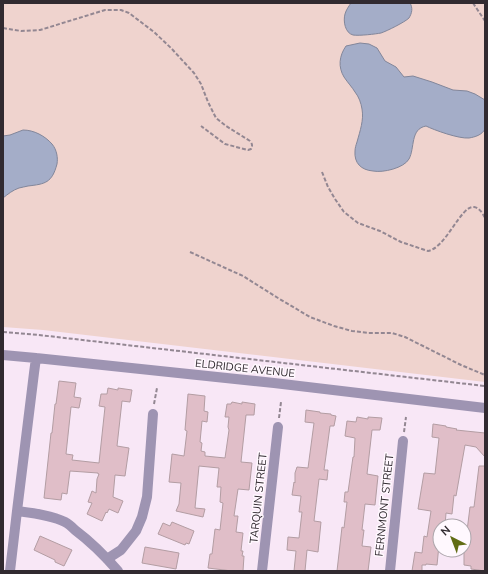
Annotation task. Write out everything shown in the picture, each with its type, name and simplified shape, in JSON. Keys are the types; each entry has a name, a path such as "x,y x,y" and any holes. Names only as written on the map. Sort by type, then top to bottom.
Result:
{"street":[{"name":"ELDRIDGE AVENUE","path":"3,355 274,383 485,408"},
{"path":"10,571 36,358"},
{"path":"107,559 121,550 136,531 142,517 147,497 153,414"},
{"name":"TARQUIN STREET","path":"262,571 278,427"},
{"name":"FERNMONT STREET","path":"390,571 403,441"},
{"path":"17,511 35,513 66,523 82,535 118,571"}],"path":[{"path":"473,3 485,22"},
{"path":"3,28 21,31 40,30 105,10 121,10 129,13 154,32 194,73 216,118 250,141 252,146 248,150 225,144 201,126"},
{"path":"322,172 328,187 344,212 358,223 380,231 401,242 428,251 432,250 445,238 468,208 474,207 478,209 485,218"},
{"path":"190,252 243,276 310,317 352,331 392,333 405,337 460,365 485,375"},
{"path":"3,332 39,334 485,386"},
{"path":"153,414 157,388"},
{"path":"278,427 280,402"},
{"path":"403,441 406,417"}],"shaded area":[{"path":"3,3 485,3 485,382 43,330 3,327"}],"water":[{"path":"351,3 410,3 412,10 407,20 384,32 367,35 353,35 346,29 344,20 345,13"},
{"path":"360,43 369,44 377,48 385,61 396,67 404,77 413,76 453,90 467,91 485,100 484,131 476,136 465,138 447,134 426,126 417,131 411,155 403,165 393,169 377,171 365,169 359,165 355,155 355,148 362,121 362,107 358,96 342,73 340,62 346,46"},
{"path":"23,130 35,132 43,136 54,146 57,164 53,175 47,181 19,188 3,198 3,136"}],"building":[{"path":"59,381 76,383 74,397 81,398 79,408 71,407 66,454 73,455 72,460 99,463 105,407 99,406 101,394 107,394 108,388 132,390 130,402 122,401 117,446 129,448 125,476 115,475 113,497 123,501 118,513 109,509 102,521 87,514 92,503 88,502 92,491 96,493 98,473 70,471 67,494 62,493 61,500 44,498 51,433"},
{"path":"188,394 205,396 204,411 208,412 207,422 202,421 200,442 202,443 201,451 205,452 205,456 225,458 229,430 229,417 225,417 227,404 231,404 232,402 242,404 242,402 255,404 254,415 246,415 241,462 252,463 249,490 238,489 234,516 238,516 236,532 243,533 241,551 243,551 242,556 244,556 243,571 208,568 210,554 212,554 215,529 220,530 223,503 220,502 221,487 217,487 219,468 199,466 195,508 205,509 203,517 176,511 179,504 181,483 169,482 172,454 184,456 187,431 185,430"},
{"path":"306,410 336,416 334,426 330,426 324,470 328,470 327,480 319,479 314,521 321,522 318,552 307,550 305,571 294,571 296,551 287,550 288,537 299,538 302,512 299,512 301,496 292,495 297,467 308,468 314,423 305,422"},
{"path":"357,417 368,419 368,417 382,418 380,430 372,430 367,474 378,476 375,505 365,504 362,530 364,530 362,546 371,547 368,571 337,571 342,527 344,528 347,502 344,502 345,492 348,492 354,457 355,438 345,436 347,421 356,422"},
{"path":"433,424 457,429 456,430 485,433 485,457 476,447 465,445 456,496 454,495 452,514 446,513 446,518 432,518 432,558 438,558 437,565 426,564 422,565 422,571 412,571 415,552 422,553 424,536 427,537 431,511 418,509 424,473 435,474 439,438 432,437"},
{"path":"479,466 485,466 485,571 471,569 471,566 464,565 464,558 472,558 472,518 469,518 470,507 474,507"},
{"path":"172,522 194,531 189,544 186,543 185,545 158,534 163,523 170,526"},
{"path":"40,536 72,550 64,566 34,550"},
{"path":"145,547 179,553 176,569 142,563"}]}
